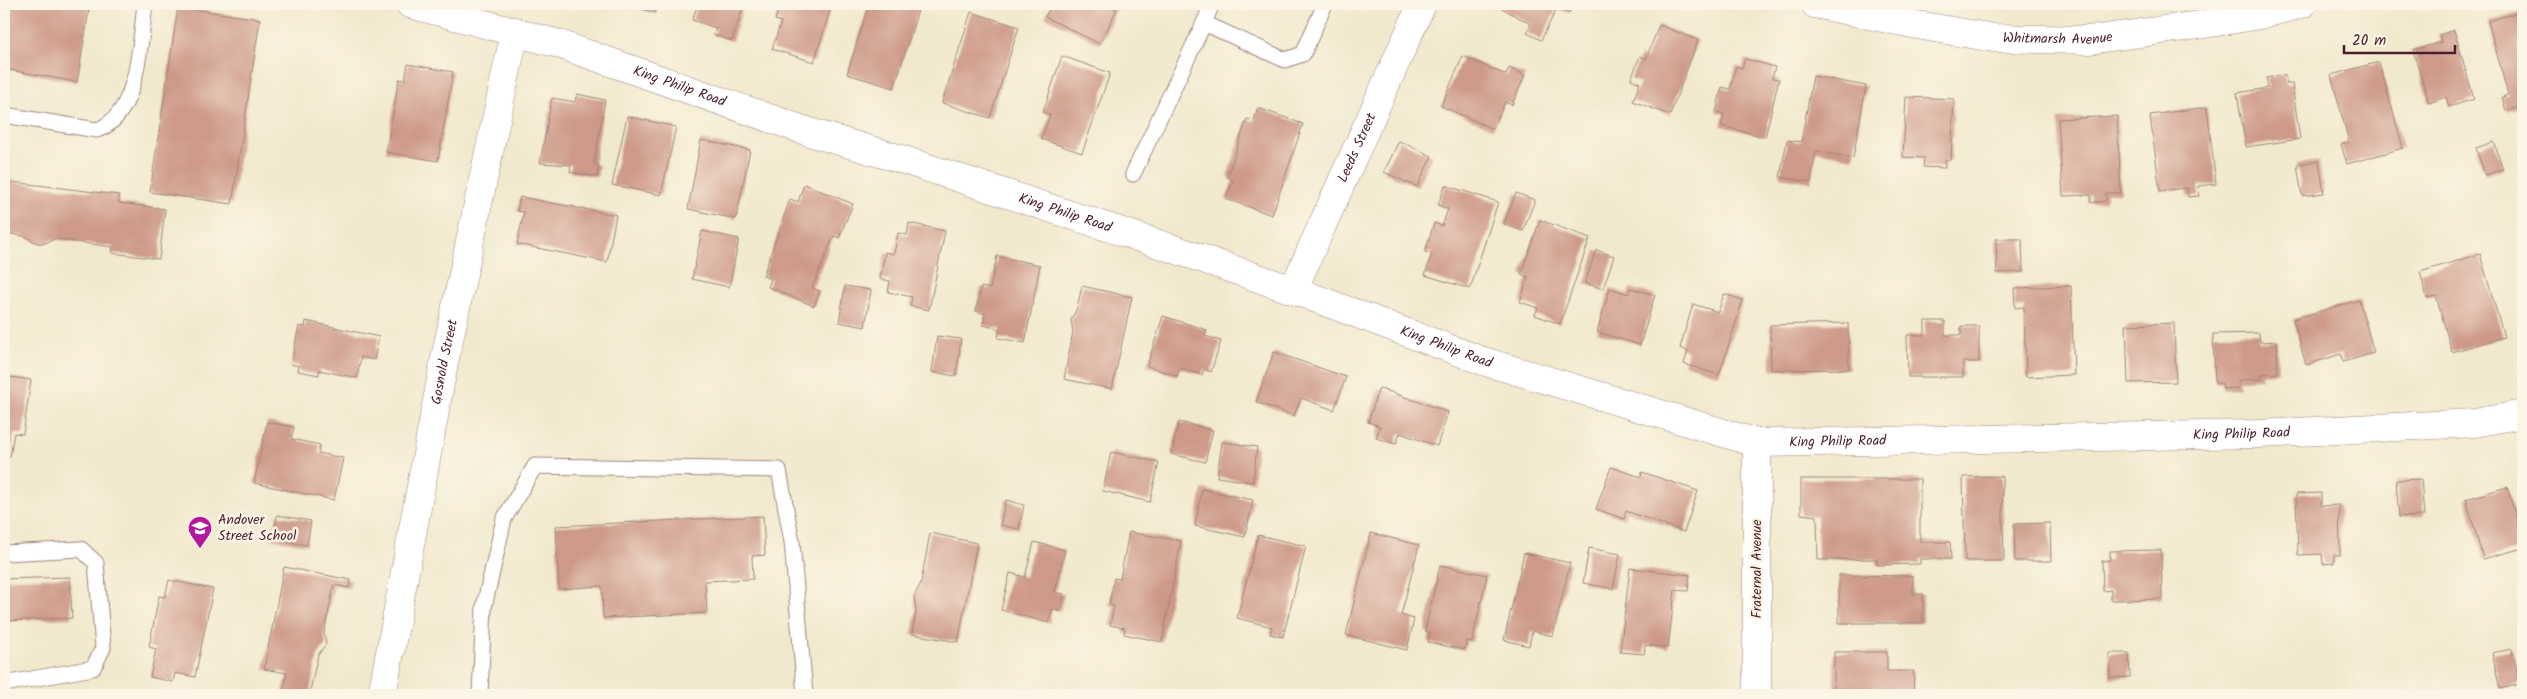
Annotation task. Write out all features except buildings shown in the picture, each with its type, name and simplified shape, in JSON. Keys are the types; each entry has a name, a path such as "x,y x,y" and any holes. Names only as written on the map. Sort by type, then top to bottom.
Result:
{"street":[{"name":"King Philip Road","path":"410,4 515,31 800,129 968,181 1293,290 1483,361 1757,443 2258,434 2474,423 2523,414"},
{"name":"Leeds Street","path":"1293,290 1422,4"},
{"name":"Whitmarsh Avenue","path":"1815,4 1917,25 1994,38 2090,40 2260,15 2302,4"},
{"name":"Gosnold Street","path":"382,695 444,363 515,31"},
{"name":"Fraternal Avenue","path":"1757,443 1757,695"}],"lane":[{"path":"4,115 97,130 109,126 126,104 138,62 145,4"},
{"path":"1133,174 1212,4"},
{"path":"1204,23 1285,60 1303,54 1325,4"},
{"path":"480,695 484,607 504,519 536,466 779,470 792,542 805,695"},
{"path":"4,553 81,549 96,563 102,648 93,668 4,684"}],"place":[{"name":"Andover Street School","path":"200,549"}]}
